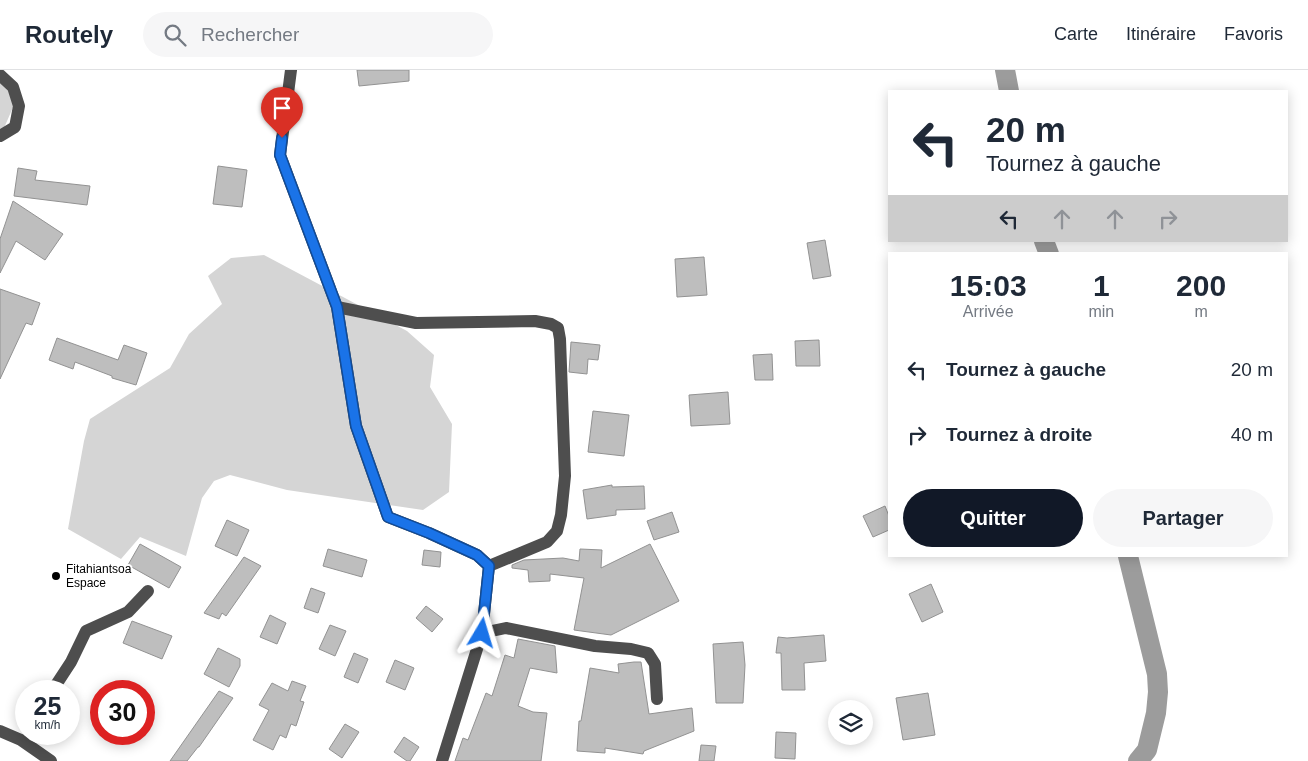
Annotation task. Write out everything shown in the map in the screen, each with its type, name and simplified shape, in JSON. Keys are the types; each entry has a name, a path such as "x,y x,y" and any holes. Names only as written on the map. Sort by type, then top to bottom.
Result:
{"street":[{"path":"291,70 280,155 337,307 356,426 388,517 477,555 489,566"},
{"path":"0,75 14,87 19,106 15,127 0,136"},
{"path":"337,307 416,323 535,321 551,324 558,328 566,476 562,515 557,531 547,542 489,566"},
{"path":"442,761 482,633 489,566"},
{"path":"59,680 71,662 86,631 128,612 148,591"},
{"path":"482,633 506,628 595,646 631,649 648,653 655,664 657,699"},
{"path":"0,731 15,734"},
{"path":"34,745 51,761"}],"shaded area":[{"path":"0,78 4,79 14,105 4,128 0,130"},
{"path":"264,255 407,331 434,355 430,387 452,424 449,492 423,510 287,490 230,475 214,481 202,498 186,556 140,537 121,559 68,529 84,441 90,419 170,368 189,334 222,304 208,276 231,258"}],"building":[{"path":"357,70 409,70 409,81 359,86"},
{"path":"218,166 247,170 242,207 213,204"},
{"path":"18,168 37,171 35,180 90,186 87,205 14,196"},
{"path":"13,201 63,234 45,260 16,241 0,273 0,239"},
{"path":"825,240 831,276 813,279 807,243"},
{"path":"704,257 707,295 677,297 675,259"},
{"path":"0,289 40,303 32,325 26,323 0,379"},
{"path":"57,338 118,360 124,345 147,353 136,385 112,378 112,376 75,362 73,369 49,360"},
{"path":"819,340 820,366 796,366 795,341"},
{"path":"571,342 600,345 598,360 588,359 587,374 569,372"},
{"path":"772,354 773,380 755,380 753,355"},
{"path":"728,392 730,424 691,426 689,395"},
{"path":"593,411 629,415 624,456 588,452"},
{"path":"612,485 612,487 644,486 645,509 616,510 616,515 587,519 583,490"},
{"path":"885,506 888,514 888,530 873,537 863,516"},
{"path":"672,512 679,532 654,540 647,521"},
{"path":"227,520 249,530 237,556 215,546"},
{"path":"140,544 181,567 169,588 128,565"},
{"path":"650,544 679,601 611,635 574,630 584,578 550,574 550,581 529,582 528,570 512,568 512,565 524,560 563,558 579,561 580,549 602,550 601,568"},
{"path":"328,549 367,560 362,577 323,566"},
{"path":"424,550 441,552 440,567 422,565"},
{"path":"244,557 261,566 226,616 222,613 219,619 204,613"},
{"path":"931,584 943,612 922,622 909,594"},
{"path":"311,588 325,593 318,613 304,608"},
{"path":"426,606 443,619 432,632 416,618"},
{"path":"270,615 286,623 277,644 260,637"},
{"path":"132,621 172,636 162,659 123,643"},
{"path":"330,625 346,631 335,656 319,649"},
{"path":"824,635 826,661 804,663 805,690 782,690 781,653 776,653 778,637"},
{"path":"518,639 555,646 557,673 530,668 518,706 533,712 547,713 541,761 455,761 463,738 468,740 486,693 492,696 505,655 514,658"},
{"path":"743,642 745,665 743,703 716,703 713,644"},
{"path":"218,648 240,659 240,666 229,687 204,674"},
{"path":"354,653 368,659 358,683 344,677"},
{"path":"395,660 414,668 405,690 386,682"},
{"path":"641,662 649,714 692,708 694,731 644,751 643,754 605,748 605,753 577,751 579,721 581,721 590,668 619,673 618,664"},
{"path":"292,681 306,686 300,701 304,702 296,726 291,724 286,738 280,735 273,750 253,740 269,710 259,705 272,683 288,691"},
{"path":"219,691 233,698 199,747 187,761 170,761"},
{"path":"928,693 935,735 903,740 896,698"},
{"path":"345,724 359,732 342,758 329,749"},
{"path":"776,732 796,733 795,759 775,758"},
{"path":"404,737 419,747 410,761 394,752"},
{"path":"701,745 716,746 714,761 699,761"}],"waterway":[{"path":"1005,70 1009,90"},
{"path":"1044,242 1048,252"},
{"path":"1128,557 1157,674 1158,692 1156,713 1147,750 1138,761"}],"place":[{"name":"Fitahiantsoa Espace","path":"56,576"}],"route":[{"path":"282,138 280,155 337,307 356,426 388,517 477,555 489,566 482,633"}]}
